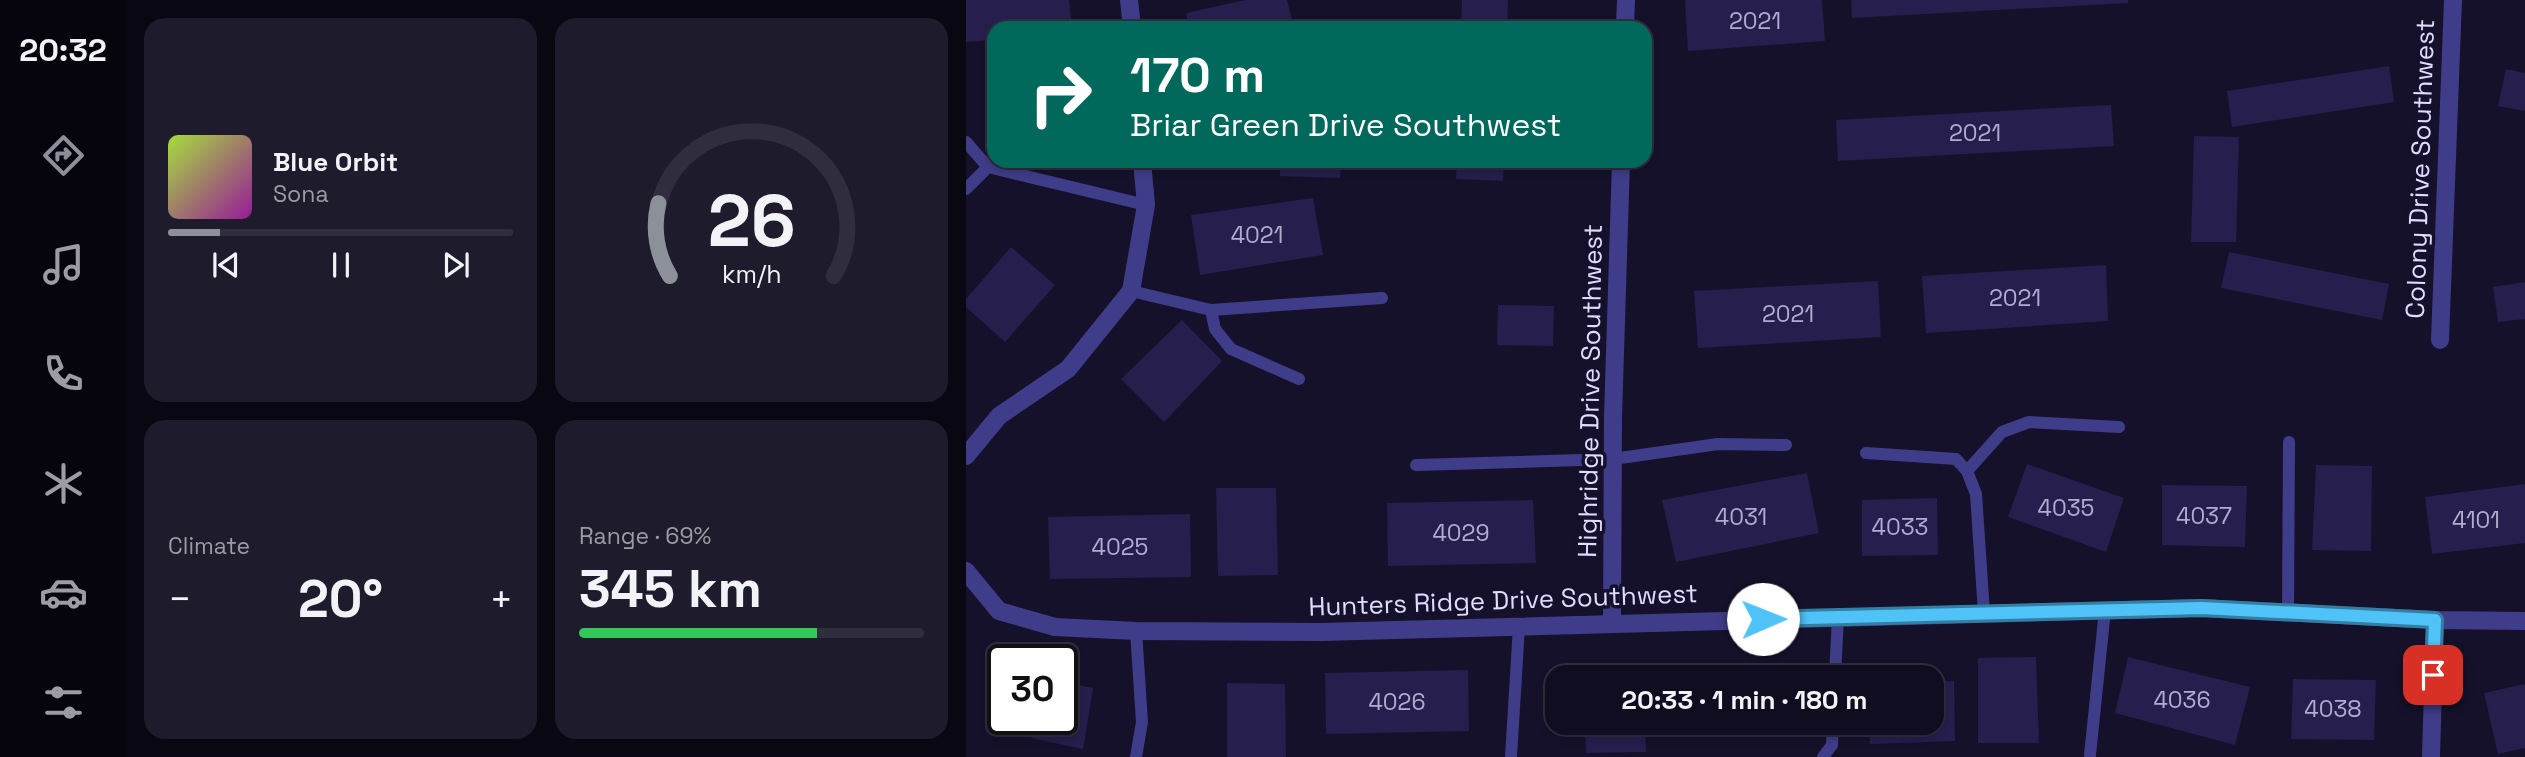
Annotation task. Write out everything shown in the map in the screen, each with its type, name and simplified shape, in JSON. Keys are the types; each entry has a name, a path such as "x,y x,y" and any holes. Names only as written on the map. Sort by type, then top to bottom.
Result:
{"street":[{"path":"1129,0 1131,21"},
{"path":"1625,21 1626,0"},
{"name":"Colony Drive Southwest","path":"2440,340 2453,0"},
{"path":"966,456 999,416 1068,369 1131,291 1146,205 1143,168"},
{"name":"Highridge Drive Southwest","path":"1612,623 1613,459 1621,168"},
{"name":"Hunters Ridge Drive Southwest","path":"966,573 999,611 1055,627 1136,631 1321,632 2202,608 2435,620 2525,621"},
{"path":"2431,757 2435,620"}],"lane":[{"path":"966,142 987,166"},
{"path":"966,189 987,168"},
{"path":"992,168 1146,205"},
{"path":"1131,291 1210,310 1382,298"},
{"path":"1210,310 1215,329 1231,349 1299,379"},
{"path":"1966,471 2002,432 2028,422 2119,427"},
{"path":"2288,612 2289,442"},
{"path":"1416,465 1613,459 1718,444 1786,445"},
{"path":"1866,453 1956,459 1966,471 1976,494 1984,613"},
{"path":"2090,755 2105,610"},
{"path":"1836,665 1838,617"},
{"path":"1511,757 1519,626"},
{"path":"1136,631 1142,722 1136,757"},
{"path":"1823,757 1834,751"}],"building":[{"path":"966,0 1069,0 1071,21 987,21 987,40 966,42"},
{"path":"1245,0 1287,0 1292,21 1188,21 1186,13"},
{"path":"1462,0 1508,0 1507,21 1461,21"},
{"path":"1685,0 1822,0 1825,41 1688,51"},
{"path":"1851,0 2128,0 2128,3 1852,18"},
{"path":"2389,66 2394,102 2232,127 2227,91"},
{"path":"2506,69 2525,73 2525,111 2498,106"},
{"path":"2111,105 2114,146 1838,161 1836,120"},
{"path":"2194,136 2239,137 2236,242 2191,242"},
{"path":"1280,168 1341,168 1340,178 1280,176"},
{"path":"1457,168 1504,168 1503,181 1456,179"},
{"path":"1313,198 1323,255 1200,275 1191,215"},
{"path":"1011,247 1055,285 1005,342 966,307 966,299"},
{"path":"2229,252 2389,284 2382,320 2221,288"},
{"path":"2106,265 2108,321 1926,333 1922,276"},
{"path":"1878,281 1881,337 1698,348 1694,291"},
{"path":"2525,282 2525,319 2498,322 2493,287"},
{"path":"1498,305 1554,306 1553,346 1497,345"},
{"path":"1182,320 1222,361 1164,422 1121,379"},
{"path":"2027,464 2124,498 2106,552 2008,517"},
{"path":"2316,465 2372,466 2371,551 2312,550"},
{"path":"1807,473 1819,533 1676,562 1662,500"},
{"path":"2525,484 2525,543 2432,554 2425,497"},
{"path":"2162,485 2247,486 2245,547 2162,545"},
{"path":"1216,488 1276,488 1278,575 1218,576"},
{"path":"1937,498 1938,555 1862,556 1862,500"},
{"path":"1533,500 1536,563 1388,566 1387,503"},
{"path":"1190,514 1191,577 1050,579 1048,517"},
{"path":"2036,657 2039,743 1978,743 1978,658"},
{"path":"2128,657 2250,687 2235,745 2115,713"},
{"path":"1772,663 1772,665 1703,665"},
{"path":"1468,670 1469,731 1326,734 1325,673"},
{"path":"2293,679 2376,680 2374,740 2291,739"},
{"path":"1944,681 1954,681 1955,741 1870,744 1870,735 1944,735"},
{"path":"1227,683 1285,684 1286,757 1227,757"},
{"path":"2525,684 2525,748 2498,754 2484,693"},
{"path":"1078,685 1093,688 1083,749 1031,738 1032,735 1078,735"},
{"path":"1585,735 1645,735 1646,752 1586,753"}],"route":[{"path":"1763,619 2202,608 2435,620 2433,675"}]}
